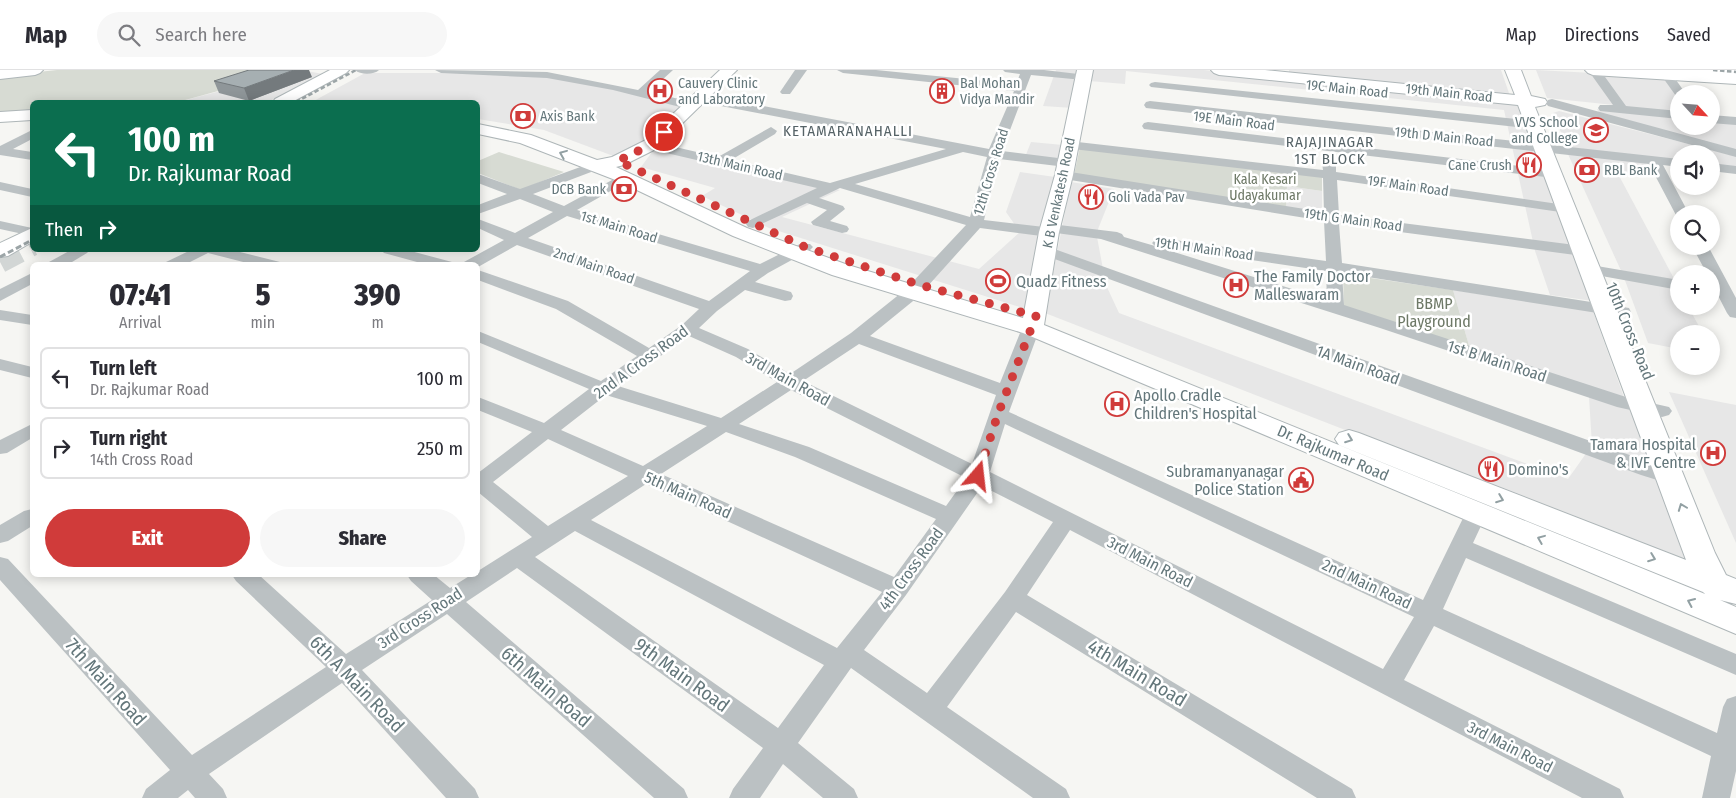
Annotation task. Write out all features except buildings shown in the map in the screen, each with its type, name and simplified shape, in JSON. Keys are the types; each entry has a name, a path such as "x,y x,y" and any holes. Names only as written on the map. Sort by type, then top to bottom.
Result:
{"main road":[{"path":"0,74 35,70"},
{"path":"285,100 340,70"},
{"path":"307,100 361,70"},
{"path":"612,168 650,145 729,70"},
{"name":"19th Main Road","path":"1219,70 1539,102"},
{"name":"10th Cross Road","path":"1513,70 1539,102 1535,125 1551,149 1554,174 1567,209 1614,310 1653,410 1732,581 1732,606"},
{"name":"10th Cross Road","path":"1527,70 1539,102 1551,149 1594,264"},
{"path":"1594,70 1736,74"},
{"path":"1694,73 1736,79"},
{"name":"K B Venkatesh Road","path":"1033,322 1084,74"},
{"path":"0,120 30,115"},
{"path":"0,120 30,120"},
{"name":"Dr. Rajkumar Road","path":"480,121 540,132 612,168 799,250 916,289 1033,322 1732,606"},
{"name":"Dr. Rajkumar Road","path":"480,129 525,139 612,168"},
{"path":"0,251 30,234"},
{"name":"Dr. Rajkumar Road","path":"1033,322 1476,513 1732,606"},
{"name":"10th Cross Road","path":"1653,410 1670,477 1708,572 1732,606"}],"street":[{"path":"361,70 373,70"},
{"path":"441,70 551,72 641,93 805,122 964,147 994,154 1066,161"},
{"path":"641,93 667,70"},
{"path":"786,92 801,70"},
{"path":"843,70 873,71 1020,88"},
{"path":"1009,70 1084,74"},
{"path":"1147,139 1150,105 1157,70"},
{"path":"1594,70 1622,110"},
{"name":"12th Cross Road","path":"857,337 916,289 976,223 994,154 1028,72"},
{"path":"1661,72 1672,85"},
{"path":"594,83 605,74"},
{"path":"1328,81 1331,218 1336,308"},
{"name":"19C Main Road","path":"1155,85 1535,125"},
{"path":"1539,102 1736,153"},
{"name":"19th Main Road","path":"1539,102 1670,114"},
{"name":"19th D Main Road","path":"1150,105 1670,162"},
{"path":"805,122 826,108"},
{"path":"1720,119 1736,121"},
{"path":"720,161 770,131"},
{"path":"0,151 30,135"},
{"name":"19F Main Road","path":"1066,161 1147,139 1330,175 1567,209"},
{"name":"19E Main Road","path":"1147,139 1329,147 1554,174"},
{"name":"13th Main Road","path":"650,145 835,185 976,223 1049,237"},
{"path":"747,228 835,185 964,147"},
{"path":"0,151 30,156"},
{"path":"1654,160 1677,205"},
{"name":"19th G Main Road","path":"1066,161 1331,218 1594,264 1670,283"},
{"path":"480,209 520,194 612,168"},
{"path":"475,262 565,211 612,168"},
{"path":"1720,168 1736,170"},
{"name":"1st Main Road","path":"480,179 565,211 762,270"},
{"path":"0,186 30,193"},
{"path":"806,198 838,209 818,222 842,229"},
{"name":"2nd Main Road","path":"480,224 515,239 711,307"},
{"path":"0,225 30,232"},
{"name":"19th H Main Road","path":"1049,237 1103,235 1335,267 1614,310"},
{"name":"1st B Main Road","path":"1103,235 1653,410"},
{"name":"1A Main Road","path":"1049,237 1670,477"},
{"name":"2nd A Cross Road","path":"480,481 603,388 688,329 711,307 762,270 799,250"},
{"path":"63,262 79,252"},
{"path":"178,262 199,252"},
{"path":"221,252 262,262"},
{"path":"397,252 435,262"},
{"path":"1705,255 1736,313"},
{"path":"480,276 562,305 650,356"},
{"path":"0,296 30,279"},
{"path":"743,284 785,296"},
{"path":"0,315 30,320"},
{"name":"4th Cross Road","path":"744,798 845,657 898,589 978,476 998,414 1033,322"},
{"name":"3rd Main Road","path":"688,329 742,353 790,382 1066,519 1610,798"},
{"path":"480,337 603,388 724,425 802,452 950,516"},
{"path":"857,337 1006,392"},
{"name":"3rd Cross Road","path":"156,798 188,773 446,600 645,476 857,337"},
{"path":"0,364 30,372"},
{"name":"5th Main Road","path":"480,404 547,431 898,589"},
{"name":"2nd Main Road","path":"998,414 1732,753"},
{"path":"0,448 30,431"},
{"path":"480,484 547,537"},
{"path":"1388,684 1429,613 1476,513"},
{"path":"0,535 30,517"},
{"path":"930,710 1013,598 1066,519"},
{"path":"574,521 845,657 930,710 1056,798"},
{"path":"1461,547 1736,665"},
{"name":"9th Main Road","path":"517,556 781,746 844,798"},
{"name":"7th Main Road","path":"0,566 188,773 213,798"},
{"name":"6th A Main Road","path":"246,577 344,668 465,798"},
{"name":"6th Main Road","path":"421,577 674,798"},
{"name":"4th Main Road","path":"1013,598 1342,798"},
{"path":"1716,798 1732,753 1736,707"}],"shaded area":[{"path":"301,70 323,74 272,100 186,100"},
{"path":"1056,70 1077,70 1073,108 1043,106"},
{"path":"1092,70 1204,70 1516,102 1593,301 1550,295 1535,251 1504,110 1126,71 1125,84 1089,81"},
{"path":"1289,70 1501,70 1510,96 1289,74"},
{"path":"1536,70 1593,73 1614,105 1547,98"},
{"path":"1596,70 1662,76 1670,86 1670,112 1621,107"},
{"path":"365,73 473,73 544,76 637,94 687,107 641,147 632,163 544,130 480,119 480,100 316,100"},
{"path":"1597,109 1670,117 1670,134 1601,117"},
{"name":"VVS School and College","path":"1559,111 1693,145 1670,145 1670,160 1567,147 1553,113"},
{"path":"1720,122 1736,123 1736,151 1720,147 1720,145 1712,145 1672,135 1720,135"},
{"path":"1031,142 1063,145 1061,162 1025,157"},
{"path":"655,148 840,190 782,217 979,269 1020,232 1006,212 1020,172 1055,177 1026,309 769,228 702,196 715,188 641,167"},
{"path":"1567,152 1644,161 1653,176 1617,172 1670,271 1670,315 1693,315 1698,325 1670,325 1670,347 1648,343 1623,275"},
{"name":"VVS School and College","path":"1720,152 1736,156 1736,167 1720,165"},
{"path":"1071,182 1114,189 1098,229 1097,237 1106,285 1119,313 1568,479 1592,445 1589,397 1632,409 1692,565 1045,313"},
{"path":"1287,186 1322,191 1322,214 1286,209"},
{"path":"1453,290 1593,311 1625,400 1470,349"},
{"path":"1669,392 1736,405 1736,543"}],"green space":[{"path":"57,70 265,70 229,88 185,100 30,100 30,113 0,115 0,76"},
{"name":"Kala Kesari Udayakumar","path":"1080,147 1322,175 1322,191 1287,186 1286,209 1074,175"},
{"path":"499,152 564,172 521,190 480,174 480,160"},
{"name":"BBMP Playground","path":"1343,274 1453,290 1470,349 1344,308"}],"tunnel":[{"path":"0,262 30,246"}],"railway":[{"path":"300,100 356,70"},
{"path":"1713,70 1736,72"},
{"path":"0,257 30,241"}],"place":[{"name":"Cauvery Clinic and Laboratory","path":"660,91"},
{"name":"Bal Mohan Vidya Mandir","path":"942,91"},
{"name":"Axis Bank","path":"523,116"},
{"name":"VVS School and College","path":"1596,130"},
{"name":"Cane Crush","path":"1529,165"},
{"name":"RBL Bank","path":"1587,170"},
{"name":"DCB Bank","path":"624,189"},
{"name":"Goli Vada Pav","path":"1091,197"},
{"name":"Quadz Fitness","path":"998,281"},
{"name":"The Family Doctor Malleswaram","path":"1236,285"},
{"name":"Apollo Cradle Children's Hospital","path":"1117,404"},
{"name":"Tamara Hospital & IVF Centre","path":"1713,453"},
{"name":"Domino's","path":"1491,469"},
{"name":"Subramanyanagar Police Station","path":"1301,480"}],"district":[{"name":"KETAMARANAHALLI","path":"848,131"},
{"name":"RAJAJINAGAR 1ST BLOCK","path":"1330,150"}],"route":[{"path":"664,132 650,145 618,161 805,247 920,285 1036,316 998,414 978,476"}]}
